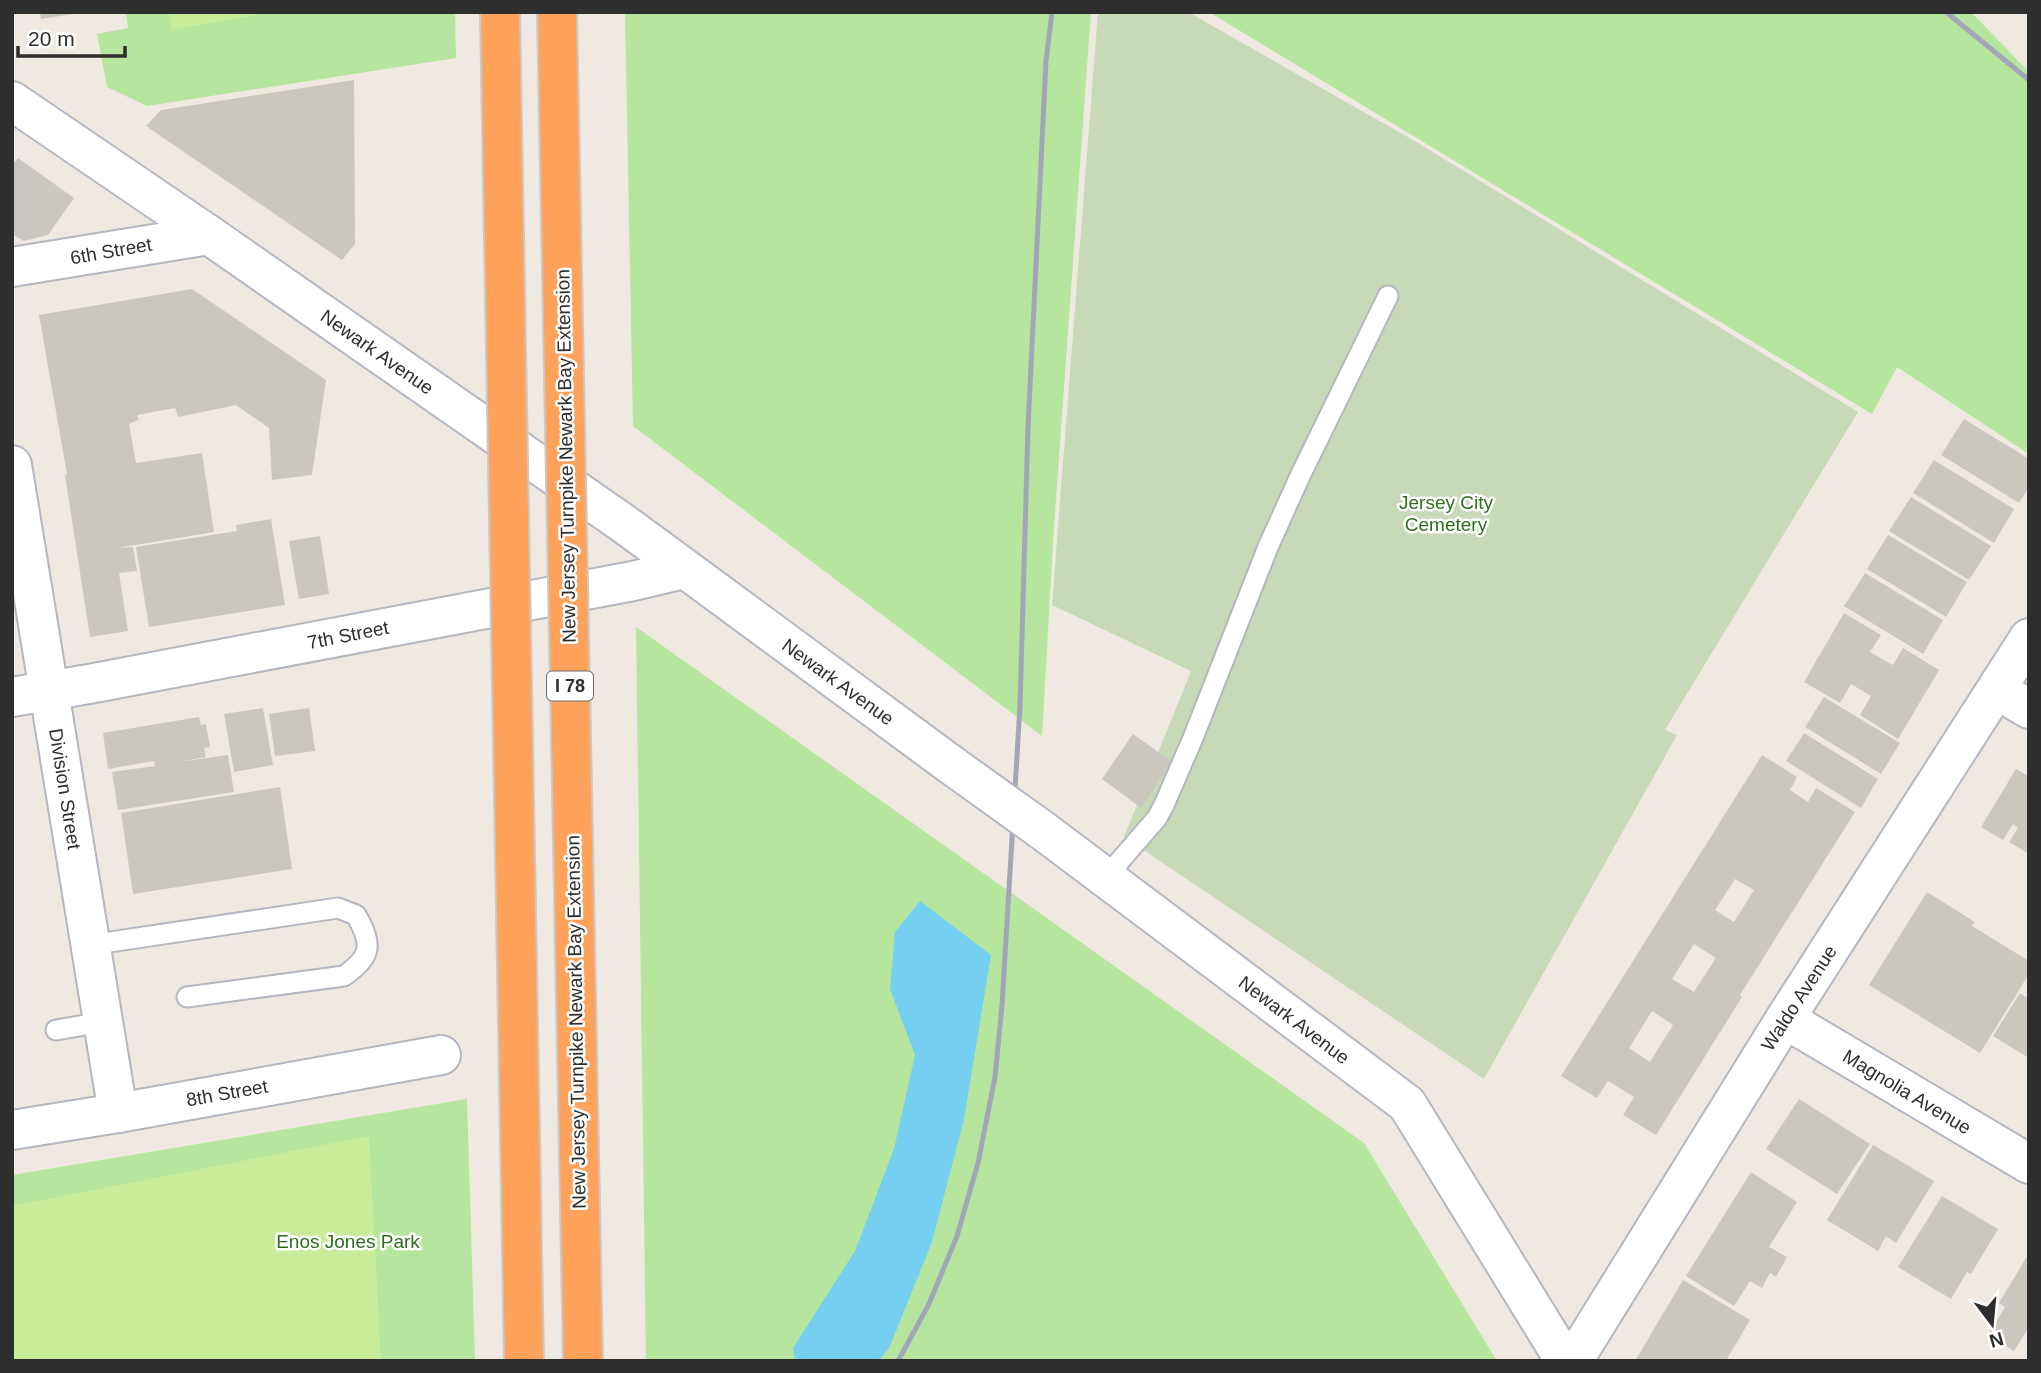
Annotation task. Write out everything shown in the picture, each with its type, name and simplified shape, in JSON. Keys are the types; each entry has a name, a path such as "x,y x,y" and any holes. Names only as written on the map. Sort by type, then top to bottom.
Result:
{"highway":[{"path":"500,12 524,1361"},
{"name":"New Jersey Turnpike Newark Bay Extension","path":"557,12 583,1361"}],"street":[{"name":"Newark Avenue","path":"12,101 627,526 1042,830 1407,1104 1565,1361"},
{"name":"6th Street","path":"12,267 209,235"},
{"name":"Division Street","path":"12,465 31,694 90,945 118,1113"},
{"name":"7th Street","path":"31,694 620,584 684,569"},
{"name":"Waldo Avenue","path":"1573,1361 1785,1019 2013,699 2029,638"},
{"name":"Magnolia Avenue","path":"1785,1019 2029,1164"},
{"name":"8th Street","path":"12,1130 440,1055"}],"lane":[{"path":"1105,878 1157,818 1164,804 1193,738 1268,547 1388,296"},
{"path":"90,945 338,908 356,915 365,931 368,948 361,963 344,976 187,997"},
{"path":"56,1030 103,1022"}],"green space":[{"path":"126,12 455,12 456,58 147,106 107,87 97,34 128,28"},
{"path":"169,12 271,12 172,30"},
{"path":"625,12 1091,12 1054,526 1042,736 633,426"},
{"name":"Jersey City Cemetery","path":"1098,12 1188,12 1413,140 1858,412 1665,730 1677,735 1484,1079 1124,837 1191,671 1052,605"},
{"path":"1209,12 1971,12 2029,72 2029,454 1897,367 1872,414"},
{"path":"636,627 1364,1143 1497,1361 646,1361"},
{"name":"Enos Jones Park","path":"467,1099 475,1361 12,1361 12,1175"},
{"name":"Enos Jones Park","path":"369,1136 381,1361 12,1361 12,1206"}],"water":[{"path":"920,901 991,955 964,1119 932,1242 890,1346 879,1361 795,1361 793,1348 855,1251 894,1149 915,1055 890,989 895,932"}],"building":[{"path":"40,12 73,12 73,14 41,19"},
{"path":"354,80 355,244 342,260 146,126 161,110"},
{"path":"18,158 74,198 48,235 24,241 12,234 12,165"},
{"path":"192,289 326,380 312,475 272,480 269,428 236,405 178,417 175,408 137,415 139,420 129,424 136,463 202,453 214,532 117,548 133,547 137,571 119,573 128,631 90,637 65,475 67,474 39,315"},
{"path":"1964,419 2029,459 2029,487 2019,503 1941,455"},
{"path":"1934,460 2014,509 1994,543 1913,493"},
{"path":"1911,497 1991,546 1969,580 1889,531"},
{"path":"271,519 285,605 149,627 136,547 237,531 236,525"},
{"path":"1888,535 1967,582 1946,617 1867,569"},
{"path":"320,536 329,594 299,599 289,541"},
{"path":"1865,573 1943,620 1923,654 1844,606"},
{"path":"1844,613 1881,635 1870,652 1893,665 1903,648 1939,670 1898,739 1860,715 1871,696 1851,684 1840,703 1804,682"},
{"path":"1824,697 1900,743 1881,774 1805,727"},
{"path":"263,708 273,765 234,772 224,714"},
{"path":"309,708 315,751 275,756 269,714"},
{"path":"199,717 201,725 206,724 210,747 204,748 206,757 179,762 228,755 234,792 118,810 112,772 155,766 154,761 108,769 103,733"},
{"path":"1804,733 1878,779 1861,808 1786,761"},
{"path":"1133,734 1172,762 1141,808 1102,779"},
{"path":"1762,755 1797,777 1790,790 1808,802 1816,788 1855,812 1656,1135 1623,1115 1634,1097 1608,1081 1597,1098 1561,1076","holes":["1735,879 1754,890 1734,922 1715,910","1694,944 1716,958 1694,992 1672,979","1652,1011 1673,1025 1650,1062 1629,1048"]},
{"path":"2016,769 2029,776 2029,854 2009,842 2018,828 2013,824 2003,840 1981,827"},
{"path":"280,787 292,869 133,894 121,813"},
{"path":"1927,892 1975,922 1972,926 2029,961 2029,974 1980,1053 1869,985"},
{"path":"2020,993 2029,999 2029,1058 1993,1036"},
{"path":"1799,1099 1870,1144 1837,1194 1766,1149"},
{"path":"1873,1145 1934,1181 1896,1243 1886,1236 1878,1251 1827,1220"},
{"path":"1751,1172 1797,1202 1769,1247 1787,1257 1776,1277 1770,1273 1762,1288 1750,1281 1734,1306 1686,1276"},
{"path":"1942,1196 1998,1229 1971,1274 1967,1272 1951,1299 1898,1267"},
{"path":"2029,1253 2029,1327 2014,1351 1988,1335 2005,1307 1999,1303"},
{"path":"1683,1280 1750,1320 1727,1359 1730,1361 1635,1361"}],"railway":[{"path":"898,1361 929,1304 957,1236 978,1163 995,1077 1002,1005 1020,706 1028,427 1046,61 1052,12"},
{"path":"1946,12 2029,80"}]}
